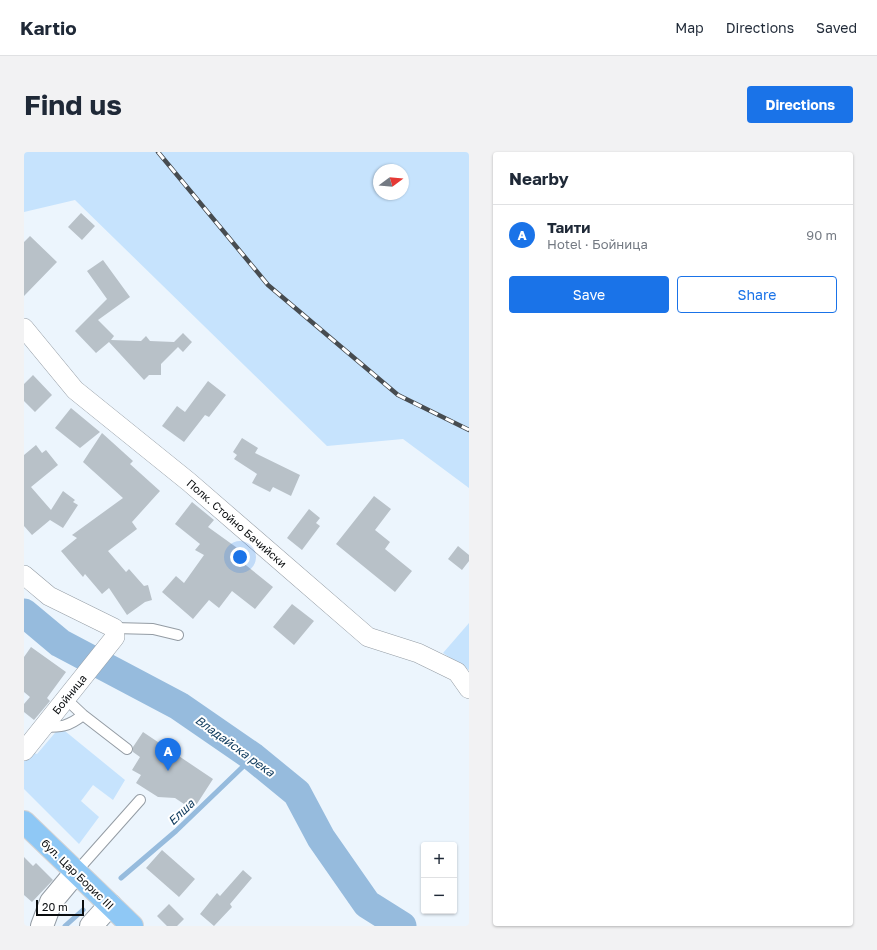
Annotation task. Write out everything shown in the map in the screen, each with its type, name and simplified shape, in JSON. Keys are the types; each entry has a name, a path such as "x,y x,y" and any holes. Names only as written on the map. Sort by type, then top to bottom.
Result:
{"main road":[{"name":"бул. Цар Борис III","path":"24,822 132,926"},
{"path":"42,926 51,902 76,872"},
{"path":"91,926 110,904"}],"street":[{"name":"Полк. Стойно Бачийски","path":"24,329 75,390 189,482 368,637 418,653 457,672 469,689"},
{"path":"24,575 49,596 114,632"},
{"name":"Бойница","path":"24,751 77,683 114,632"}],"lane":[{"path":"114,632 153,629 178,635"},
{"path":"64,698 83,716 127,749"},
{"path":"43,727 60,727 71,724 83,716"},
{"path":"76,872 140,800"}],"shaded area":[{"path":"24,152 469,152 469,488 403,439 327,446 75,200 24,212"},
{"path":"469,623 469,670 443,653"},
{"path":"60,727 125,780 113,800 93,785 81,801 99,817 79,844 24,789 24,757 29,751 37,754"}],"building":[{"path":"81,213 95,226 82,240 68,227"},
{"path":"30,236 57,262 24,296 24,242"},
{"path":"103,260 130,297 98,320 114,336 111,340 141,341 146,336 150,341 174,342 183,333 192,342 183,352 178,347 161,364 161,375 149,375 144,380 109,342 96,353 75,331 107,299 87,271"},
{"path":"33,375 52,395 35,412 24,401 24,384"},
{"path":"208,381 226,395 209,417 205,415 184,442 162,426 177,406 185,412"},
{"path":"71,408 100,432 80,448 55,428"},
{"path":"102,433 133,461 130,464 160,491 132,522 137,529 108,551 126,572 129,569 144,586 148,585 152,600 145,602 127,615 109,588 102,594 85,574 83,577 61,551 77,538 72,535 123,498 83,462"},
{"path":"242,438 258,448 255,453 300,475 291,496 273,487 270,492 252,483 257,474 234,459 237,455 233,452"},
{"path":"36,445 42,453 46,450 58,465 31,487 51,510 63,491 75,500 73,502 78,505 63,528 50,520 32,535 24,526 24,455"},
{"path":"374,496 391,509 375,530 390,542 385,549 412,571 395,592 336,544"},
{"path":"192,502 214,520 208,527 247,555 242,562 273,587 255,609 232,591 219,608 209,600 193,619 162,592 176,576 184,583 204,555 195,550 200,544 175,524"},
{"path":"309,509 320,518 316,523 320,526 302,550 287,538"},
{"path":"458,546 469,555 469,561 462,570 448,559"},
{"path":"292,604 314,621 294,645 273,627"},
{"path":"31,647 66,672 47,698 50,701 34,720 24,712 24,704 30,697 24,692 24,657"},
{"path":"143,732 213,779 193,810 175,798 158,797 136,783 141,775 132,770 140,757 133,752 133,747"},
{"path":"162,850 195,879 179,897 146,868"},
{"path":"24,857 33,866 36,863 53,880 32,902 24,895"},
{"path":"243,870 252,878 230,904 232,907 214,926 200,914 217,893 220,896"},
{"path":"169,904 184,919 177,926 167,926 157,916"}],"waterway":[{"name":"Владайска река","path":"24,613 60,643 179,706 253,757 297,793 321,838 367,904 402,926"},
{"name":"Елша","path":"121,878 176,831 253,757"},
{"name":"Елша","path":"65,926 83,910"}],"railway":[{"path":"158,152 268,285 398,395 469,430"}],"place":[{"name":"Таити","path":"168,771"}]}
